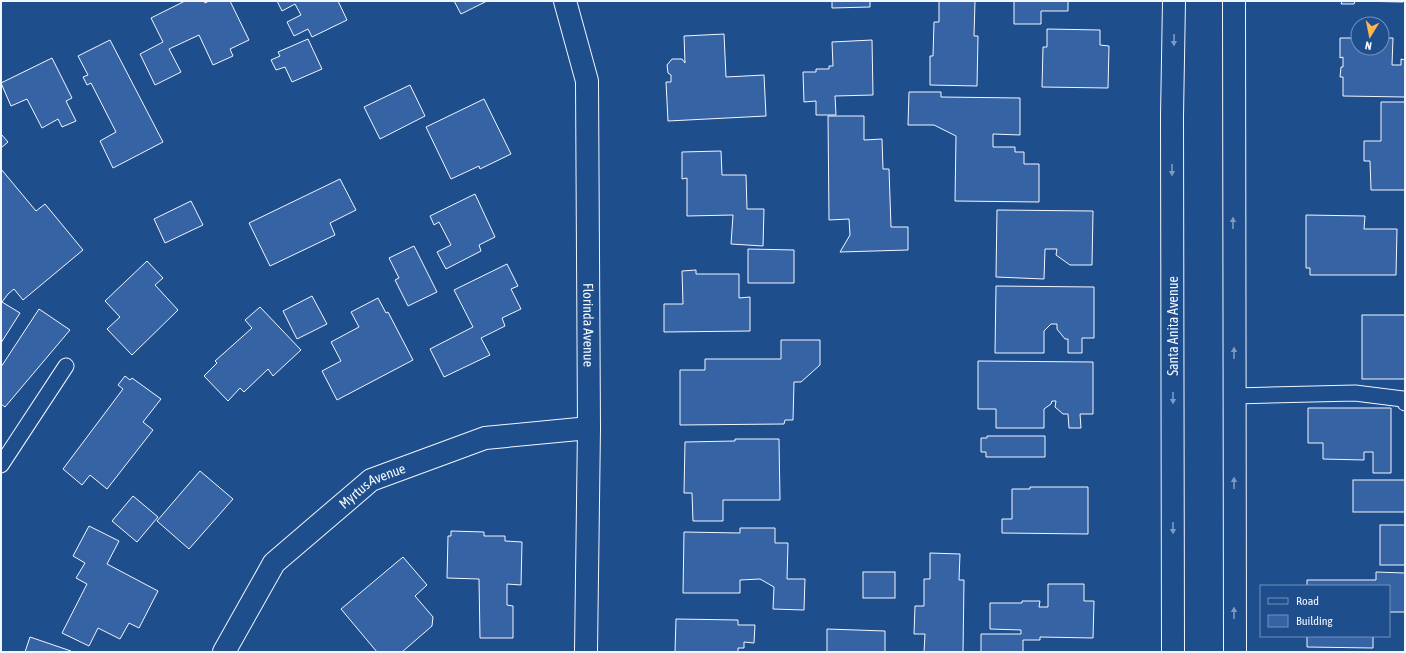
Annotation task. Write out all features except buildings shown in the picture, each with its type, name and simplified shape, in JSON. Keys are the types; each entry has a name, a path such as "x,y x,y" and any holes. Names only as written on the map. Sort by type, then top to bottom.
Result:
{"main road":[{"name":"Florinda Avenue","path":"565,1 586,81 589,428 586,652"},
{"name":"Santa Anita Avenue","path":"1173,652 1172,116 1174,1"},
{"path":"1234,1 1234,652"},
{"name":"Myrtus Avenue","path":"224,652 274,564 371,480 485,438 589,428"}],"lane":[{"path":"1,465 66,366"},
{"path":"1234,396 1355,393 1403,399 1405,403"}]}
